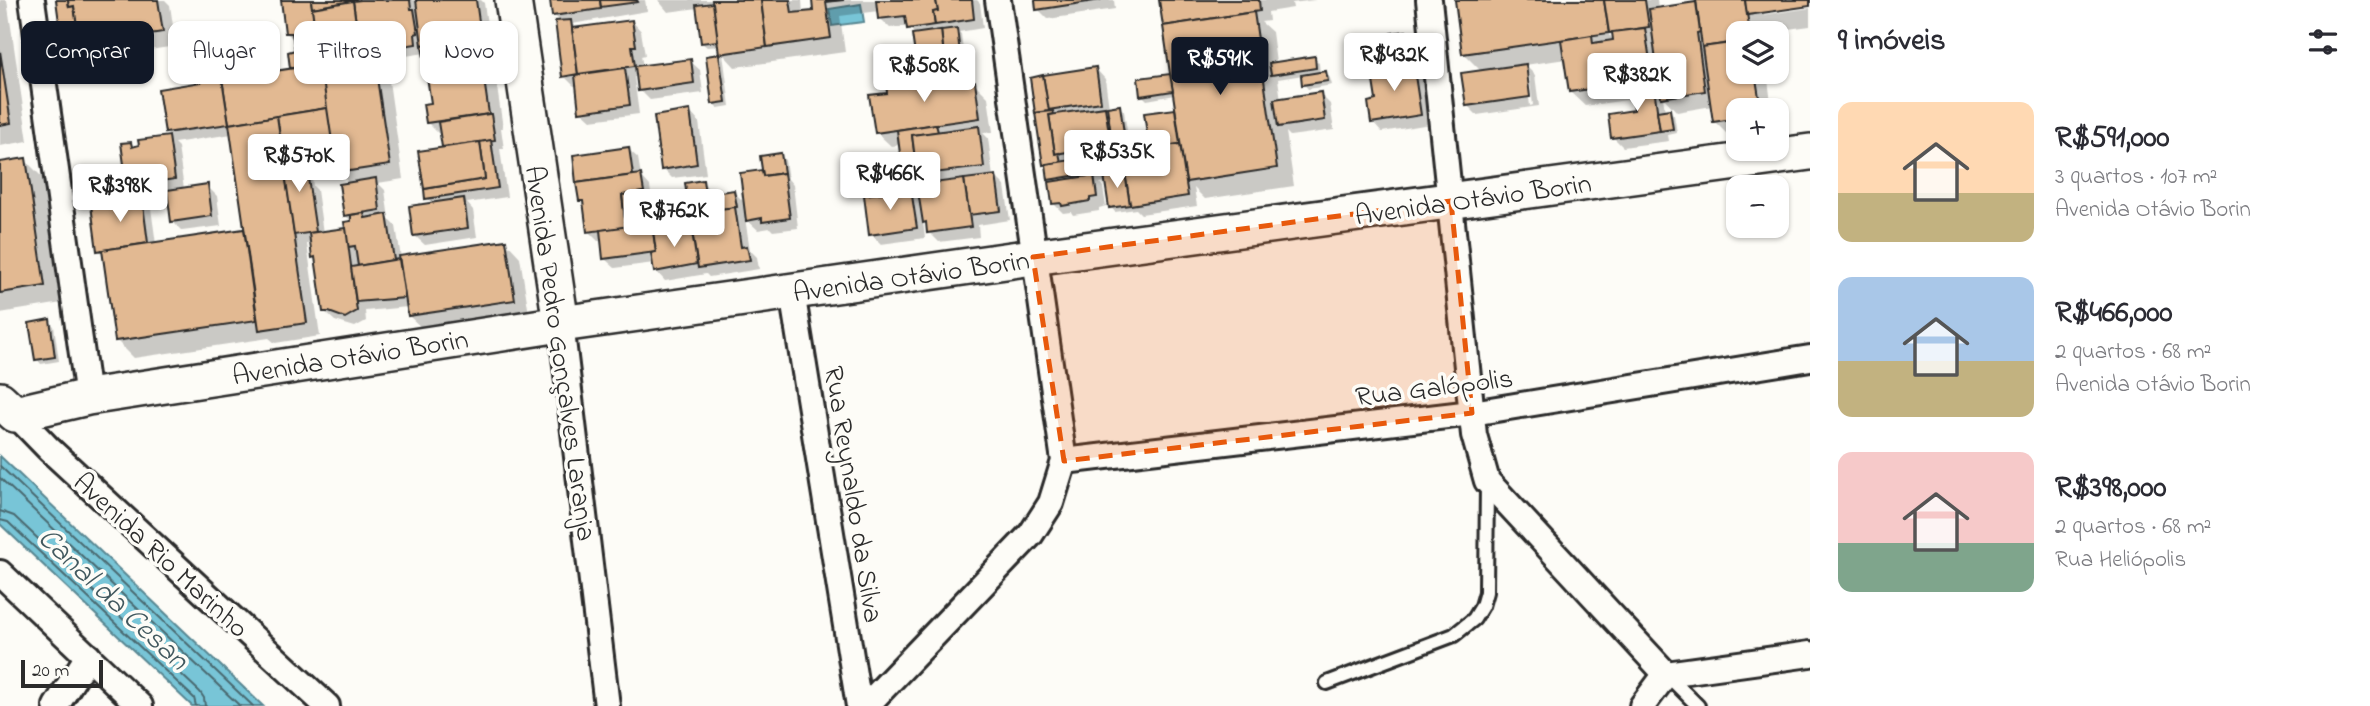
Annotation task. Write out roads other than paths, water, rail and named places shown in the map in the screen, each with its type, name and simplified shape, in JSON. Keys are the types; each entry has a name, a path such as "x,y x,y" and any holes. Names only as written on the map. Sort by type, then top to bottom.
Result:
{"street":[{"path":"32,0 88,397"},
{"name":"Avenida Pedro Gonçalves Laranja","path":"513,0 561,324 607,706"},
{"path":"866,706 1031,534 1051,503 1064,461 998,0"},
{"path":"1429,0 1474,435 1487,481 1666,674"},
{"name":"Avenida Otávio Borin","path":"7,407 1033,257 1810,152"},
{"name":"Rua Reynaldo da Silva","path":"792,292 859,706"},
{"name":"Rua Galópolis","path":"1064,461 1472,413 1810,358"},
{"name":"Avenida Rio Marinho","path":"7,407 327,706"},
{"path":"0,573 140,706"},
{"path":"1642,706 1666,674 1810,654"},
{"path":"56,706 88,656"}],"lane":[{"path":"1327,683 1454,635 1474,619 1486,592 1487,481"},
{"path":"1666,674 1698,706"}],"water":[{"path":"861,4 864,22 832,26 829,9"},
{"name":"Canal da Cesan","path":"0,456 263,706 192,706 0,524"}]}
